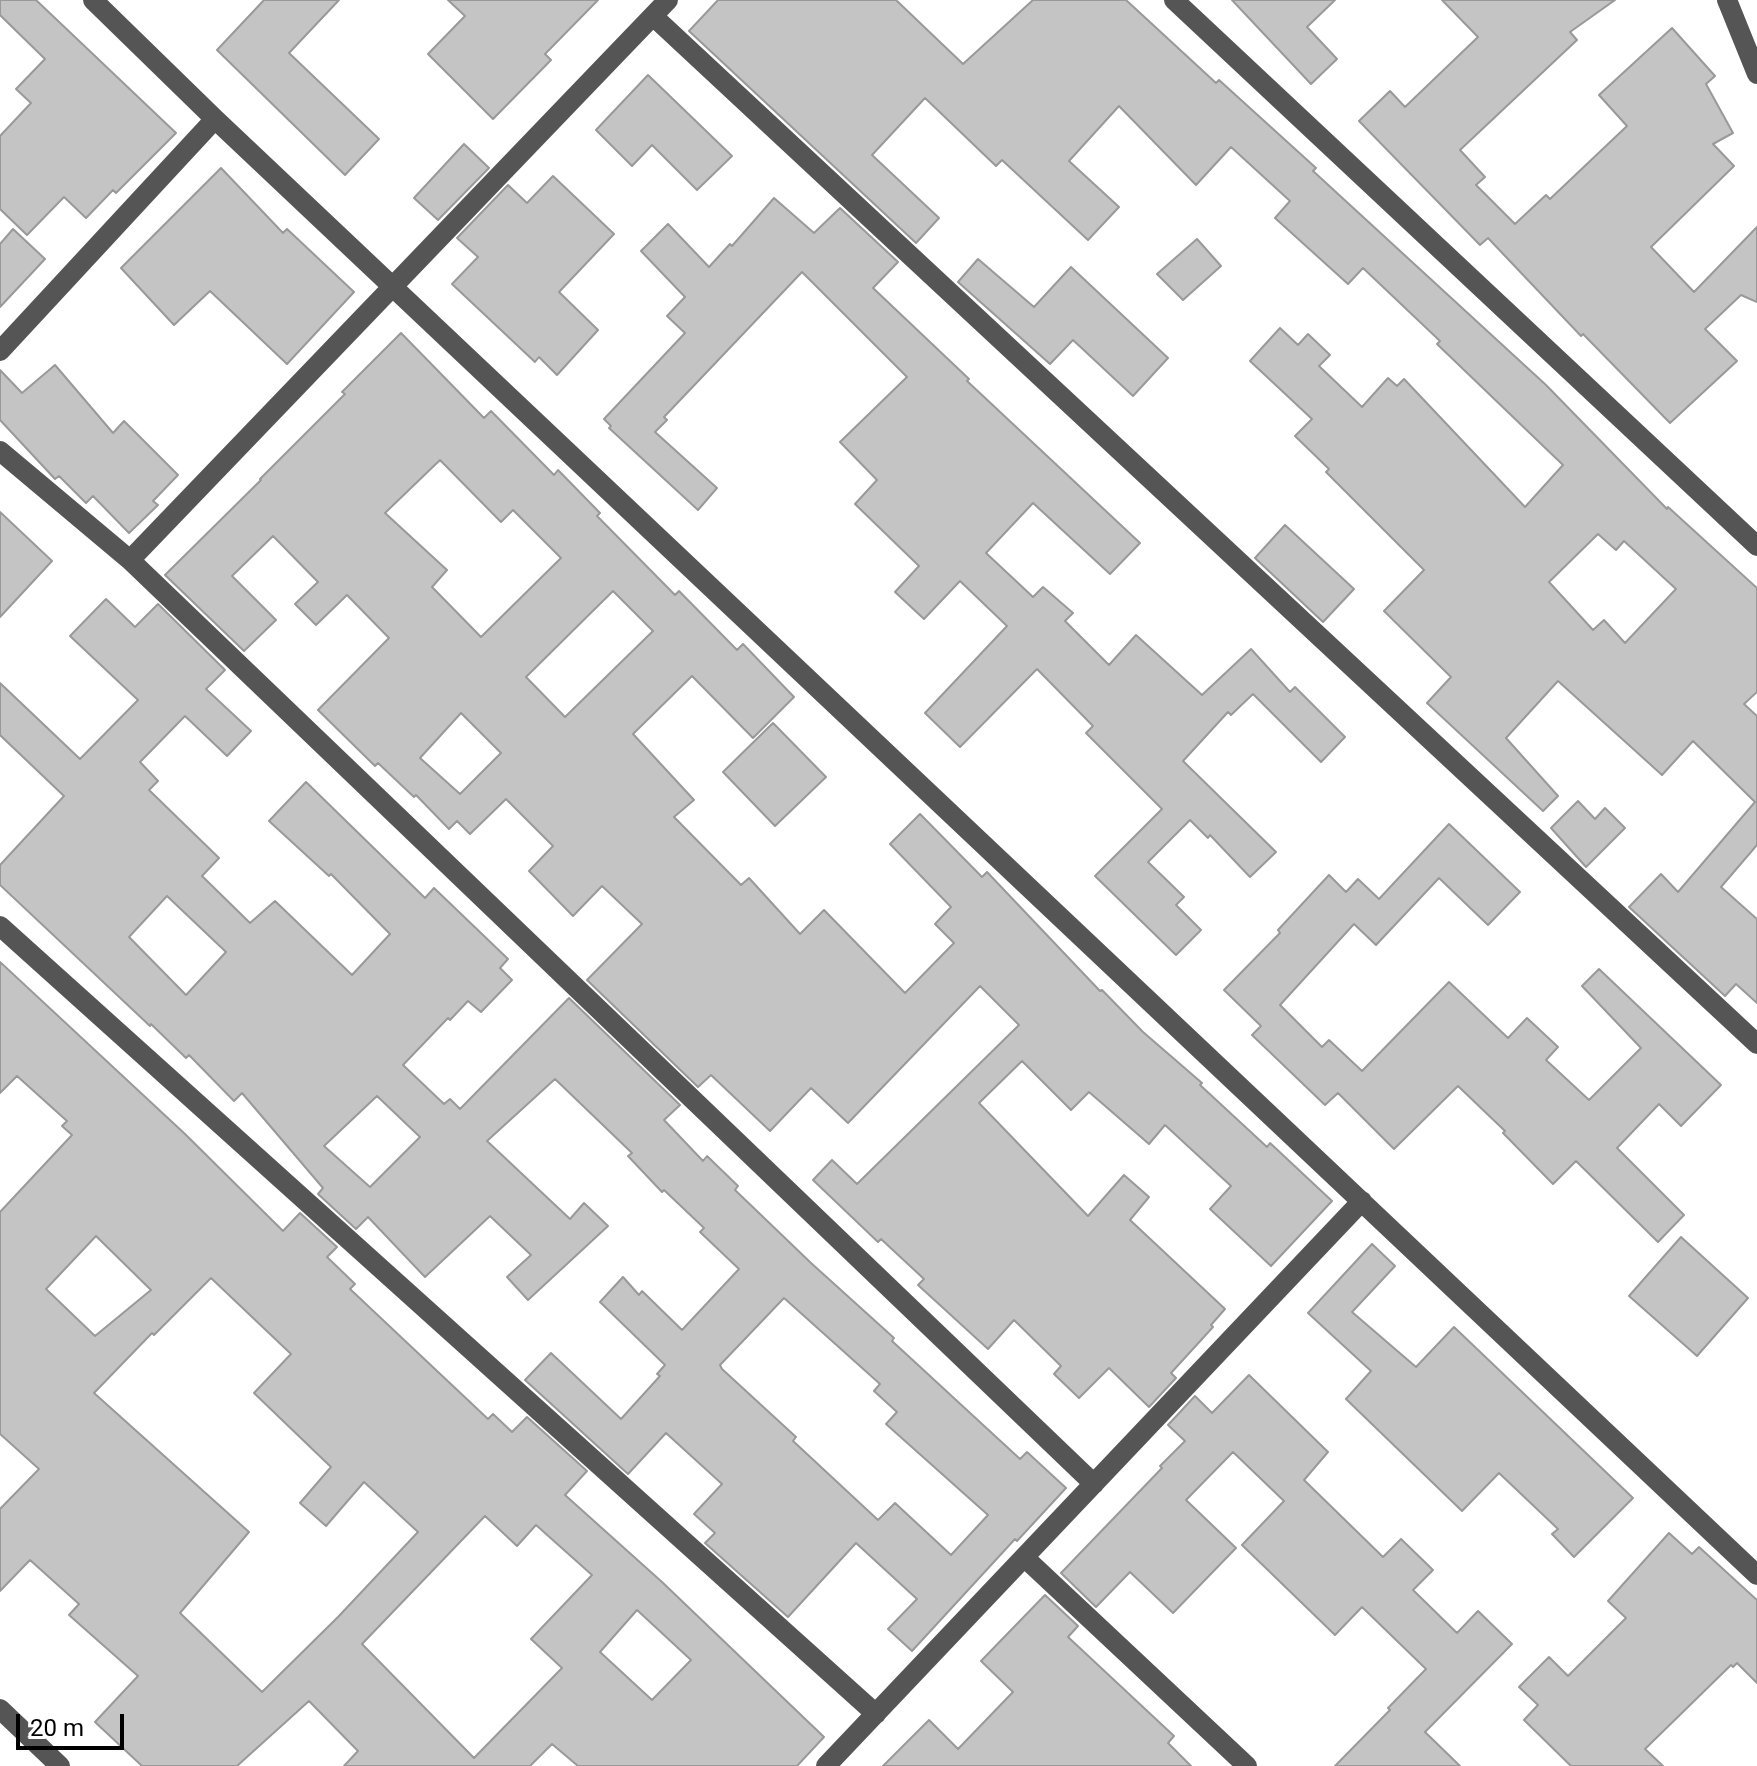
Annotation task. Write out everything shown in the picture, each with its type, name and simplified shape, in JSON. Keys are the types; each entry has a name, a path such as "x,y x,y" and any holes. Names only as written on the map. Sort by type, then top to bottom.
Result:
{"street":[{"path":"93,0 215,119 1757,1575"},
{"path":"130,560 668,0"},
{"path":"1174,0 1757,546"},
{"path":"1727,0 1757,74"},
{"path":"653,16 1757,1044"},
{"path":"0,351 215,119"},
{"path":"0,451 130,560 1094,1484"},
{"path":"0,926 876,1714"},
{"path":"826,1766 1362,1201"},
{"path":"1024,1557 1247,1766"},
{"path":"0,1709 60,1766"}],"building":[{"path":"0,0 36,0 176,133 116,193 113,190 86,218 64,197 27,235 0,209 0,136 31,103 16,89 45,59 0,15"},
{"path":"264,0 339,0 289,53 379,139 345,175 217,50"},
{"path":"448,0 598,0 545,54 551,60 493,119 428,54 465,16"},
{"path":"718,0 896,0 963,64 1033,0 1126,0 1216,83 1219,80 1316,168 1313,171 1546,385 1667,509 1757,588 1757,692 1744,704 1757,716 1757,845 1721,887 1757,919 1757,1003 1736,984 1725,996 1629,907 1661,874 1678,892 1755,802 1693,741 1662,775 1558,681 1506,738 1558,796 1543,811 1427,703 1451,677 1384,611 1424,570 1326,472 1329,469 1295,436 1312,419 1250,361 1280,328 1298,345 1308,334 1330,355 1319,366 1362,407 1388,378 1397,386 1404,379 1525,507 1563,465 1363,268 1348,284 1275,218 1290,201 1231,147 1196,185 1119,106 1069,161 1119,207 1088,240 1002,160 996,166 925,98 872,155 939,218 916,243 689,31","holes":["1598,534 1616,550 1624,541 1676,589 1625,643 1604,620 1593,630 1549,582"]},
{"path":"1232,0 1335,0 1307,27 1337,59 1311,84"},
{"path":"1442,0 1615,0 1570,32 1577,40 1460,150 1485,177 1476,185 1515,224 1546,195 1550,199 1627,126 1599,95 1672,28 1715,76 1706,84 1733,133 1713,144 1734,166 1651,247 1694,292 1757,227 1757,302 1741,295 1705,329 1737,361 1670,423 1583,334 1581,336 1488,238 1480,245 1359,121 1390,91 1405,107 1478,37"},
{"path":"648,75 732,156 697,190 652,145 632,166 596,130"},
{"path":"464,144 489,168 438,220 414,198"},
{"path":"221,168 283,233 287,229 354,292 287,364 210,291 174,325 121,268"},
{"path":"553,176 614,234 559,292 598,330 557,375 539,357 535,362 452,284 478,257 457,238 508,185 527,203"},
{"path":"774,198 814,233 840,208 898,262 873,288 1140,543 1110,574 1033,503 986,553 1033,597 1043,587 1073,613 1065,621 1109,665 1136,635 1202,695 1251,649 1290,692 1295,687 1345,737 1321,762 1253,694 1231,715 1228,712 1183,761 1276,852 1250,877 1210,835 1208,838 1190,820 1148,862 1184,897 1176,905 1201,930 1176,955 1095,876 1162,809 1086,733 1093,726 1037,669 960,747 925,713 1007,626 960,581 924,619 895,592 919,566 855,504 877,480 840,442 907,377 802,272 664,417 667,420 655,432 717,488 698,510 609,428 611,426 604,419 685,333 667,316 685,297 641,251 668,224 709,267"},
{"path":"13,229 45,259 0,307 0,244"},
{"path":"1197,239 1221,266 1183,300 1157,274"},
{"path":"978,259 1034,307 1071,267 1168,358 1133,396 1073,340 1050,364 958,282"},
{"path":"401,333 484,418 491,411 554,475 558,470 600,513 597,516 675,595 679,591 737,650 743,644 794,697 753,738 692,676 633,734 694,800 674,817 741,885 749,878 800,934 824,910 905,993 954,943 935,924 951,907 890,844 920,814 982,877 987,872 1143,1032 1202,1083 1200,1085 1267,1147 1270,1143 1332,1201 1271,1266 1210,1209 1231,1186 1165,1125 1149,1144 1089,1092 1071,1110 1022,1061 979,1103 1088,1216 1124,1175 1149,1197 1130,1220 1225,1309 1211,1325 1213,1327 1171,1373 1176,1378 1149,1407 1109,1368 1079,1398 1054,1374 1061,1366 1014,1320 988,1349 918,1285 924,1279 881,1239 878,1242 813,1180 832,1160 857,1184 1019,1025 980,986 848,1123 811,1088 770,1131 711,1075 698,1087 587,980 642,924 602,886 573,916 529,871 553,846 506,799 470,834 457,821 449,829 416,795 414,797 378,763 375,766 318,710 389,638 347,595 316,625 295,604 318,582 273,536 232,576 276,620 244,651 165,575 345,394 342,392","holes":["440,460 501,522 513,510 561,558 481,637 432,587 447,570 385,513","613,591 653,631 565,717 526,677","461,713 501,753 460,794 420,758"]},
{"path":"55,365 113,433 124,421 178,475 153,501 158,505 129,533 93,496 86,503 59,476 55,479 0,420 0,370 22,393"},
{"path":"0,512 52,561 0,617"},
{"path":"1285,525 1354,589 1323,622 1255,558"},
{"path":"106,599 135,627 158,604 225,670 206,689 251,731 227,756 185,716 140,762 158,781 149,790 219,858 202,876 250,923 275,901 352,975 390,934 331,874 329,876 269,821 306,782 425,898 434,888 508,959 500,968 512,980 481,1012 468,1001 403,1065 444,1104 450,1099 460,1109 569,998 680,1105 664,1120 703,1161 707,1156 738,1186 735,1190 1020,1459 1027,1452 1066,1488 912,1651 888,1629 917,1599 856,1543 788,1617 705,1543 715,1533 694,1514 722,1484 666,1433 628,1474 525,1380 551,1353 621,1419 660,1376 657,1374 665,1365 600,1302 623,1277 639,1295 642,1291 682,1330 739,1269 700,1232 704,1228 664,1190 662,1192 628,1156 632,1153 555,1079 487,1141 570,1219 584,1203 608,1226 528,1300 507,1277 531,1255 490,1216 425,1277 368,1217 356,1229 318,1194 323,1188 242,1093 234,1101 189,1055 186,1058 150,1026 0,885 0,865 64,796 0,735 0,683 80,759 138,700 70,636","holes":["167,896 226,952 186,995 129,937","377,1096 420,1137 370,1187 324,1146","784,1298 880,1384 874,1391 897,1412 886,1424 988,1515 951,1555 895,1503 878,1520 793,1441 796,1437 720,1365"]},
{"path":"773,723 826,777 775,826 723,772"},
{"path":"1578,801 1595,819 1605,808 1625,828 1586,867 1551,828"},
{"path":"1449,824 1520,892 1488,925 1439,878 1376,945 1354,924 1280,1005 1322,1047 1329,1040 1362,1071 1449,982 1508,1038 1527,1018 1558,1047 1546,1060 1589,1100 1641,1048 1582,986 1599,969 1721,1085 1681,1126 1659,1104 1617,1148 1684,1215 1658,1242 1576,1161 1553,1184 1503,1133 1505,1131 1458,1086 1394,1149 1338,1093 1325,1105 1252,1035 1261,1026 1224,990 1280,933 1278,930 1329,875 1346,892 1358,879 1379,899"},
{"path":"0,962 185,1134 283,1231 300,1213 337,1247 327,1257 355,1284 350,1289 488,1419 493,1414 512,1432 527,1417 587,1471 565,1495 662,1582 824,1737 797,1766 578,1766 552,1744 530,1766 344,1766 358,1751 309,1701 237,1766 142,1766 95,1722 138,1676 69,1615 79,1604 30,1560 0,1591 0,1509 39,1469 0,1434 0,1212 72,1135 62,1126 67,1121 17,1076 0,1093","holes":["96,1236 151,1290 95,1336 46,1289","211,1278 291,1354 254,1393 331,1467 300,1503 326,1526 364,1482 418,1532 262,1692 180,1613 249,1532 94,1393 152,1333 154,1335","485,1516 517,1546 536,1525 592,1575 531,1639 562,1668 474,1758 362,1644","637,1610 691,1660 652,1700 600,1652"]},
{"path":"1681,1237 1748,1298 1697,1356 1629,1296"},
{"path":"1372,1244 1395,1266 1352,1312 1416,1367 1454,1327 1633,1498 1574,1557 1552,1534 1558,1529 1499,1473 1462,1511 1346,1399 1371,1371 1308,1313"},
{"path":"1249,1375 1328,1452 1304,1480 1383,1557 1401,1539 1433,1570 1413,1590 1457,1633 1478,1611 1512,1644 1425,1732 1460,1766 1335,1766 1426,1669 1362,1607 1335,1635 1242,1545 1284,1501 1233,1452 1186,1500 1236,1548 1173,1613 1130,1572 1096,1607 1061,1573 1185,1441 1168,1425 1195,1396 1212,1413"},
{"path":"1669,1533 1692,1554 1699,1547 1757,1600 1757,1683 1737,1663 1733,1667 1731,1665 1645,1749 1663,1766 1571,1766 1524,1720 1538,1705 1519,1687 1549,1657 1568,1676 1626,1618 1608,1601"},
{"path":"1045,1595 1078,1626 1068,1637 1174,1736 1168,1743 1191,1766 883,1766 929,1720 958,1749 1013,1692 981,1661"}]}
